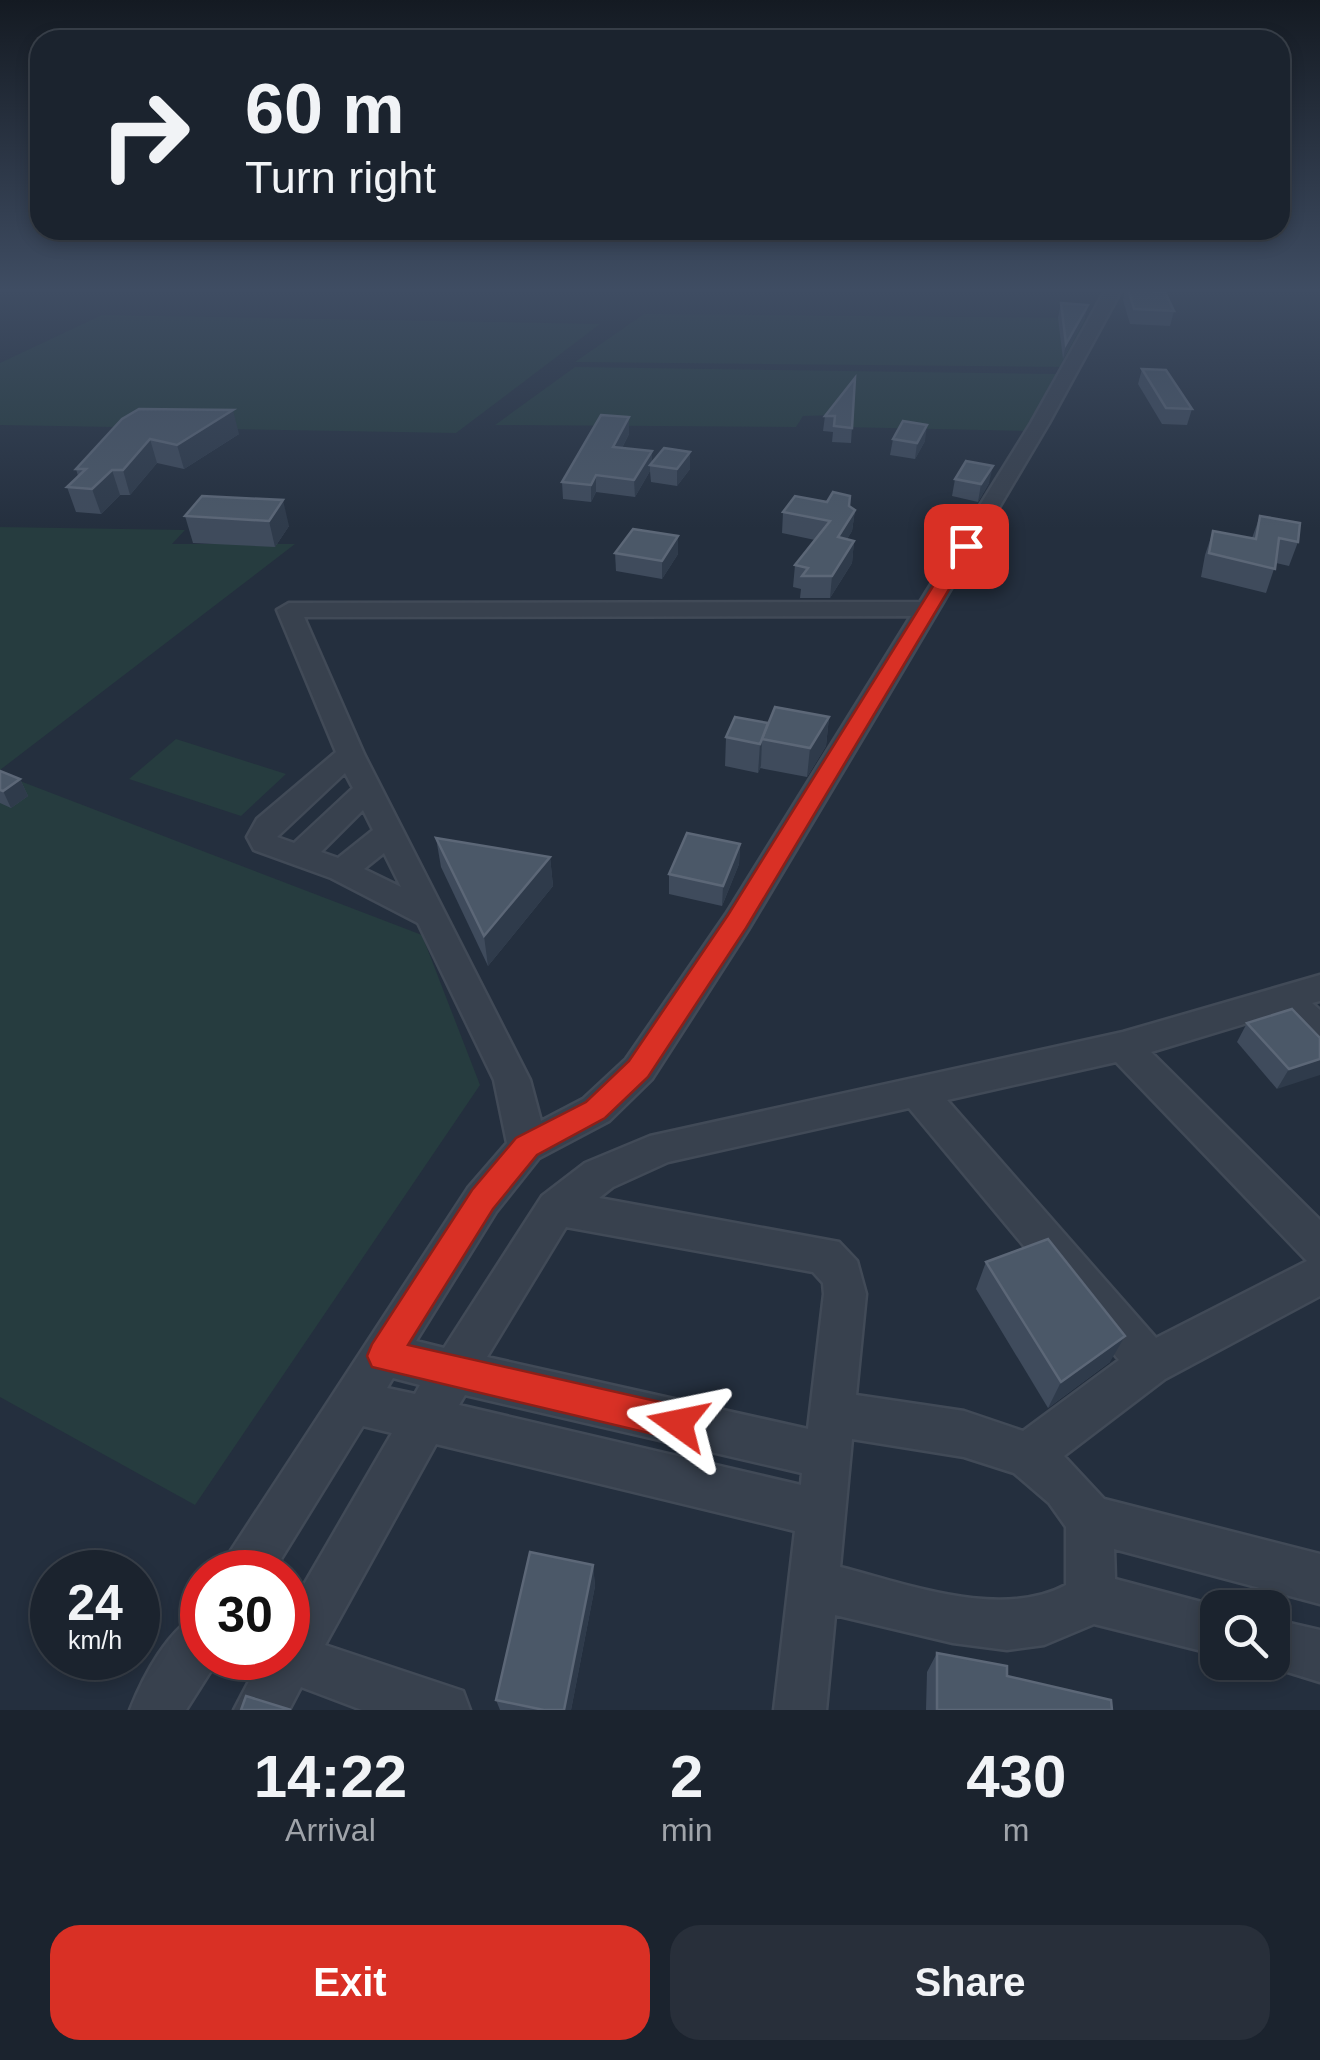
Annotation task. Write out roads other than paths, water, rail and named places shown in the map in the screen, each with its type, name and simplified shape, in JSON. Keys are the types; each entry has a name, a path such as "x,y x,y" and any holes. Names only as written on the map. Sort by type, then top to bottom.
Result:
{"street":[{"path":"258,1550 482,1200 526,1147 596,1110 639,1069 737,922 928,610 1069,369"},
{"path":"526,1147 512,1080 350,754 289,610 928,610"},
{"path":"350,754 264,832 264,843 342,872 428,914"},
{"path":"299,856 368,788"},
{"path":"342,872 390,832"},
{"path":"310,1622 426,1418 556,1208 598,1174 663,1148 1123,1046 1320,988"},
{"path":"1284,1000 1320,1029"},
{"path":"1123,1046 1320,1246"},
{"path":"917,1091 1150,1364"},
{"path":"556,1208 825,1255 842,1275 845,1294 800,1710"},
{"path":"1028,1455 1150,1364 1320,1275"},
{"path":"383,1356 453,1374 831,1435 964,1434 1028,1455 1065,1487 1090,1519 1320,1579"},
{"path":"354,1402 822,1514"},
{"path":"1090,1519 1090,1598"},
{"path":"815,1586 980,1622 1022,1625 1060,1616 1090,1598 1200,1626"},
{"path":"1290,1648 1320,1656"},
{"path":"310,1664 402,1699 444,1710"},
{"path":"156,1710 180,1672"},
{"path":"260,1710 277,1680"}]}
